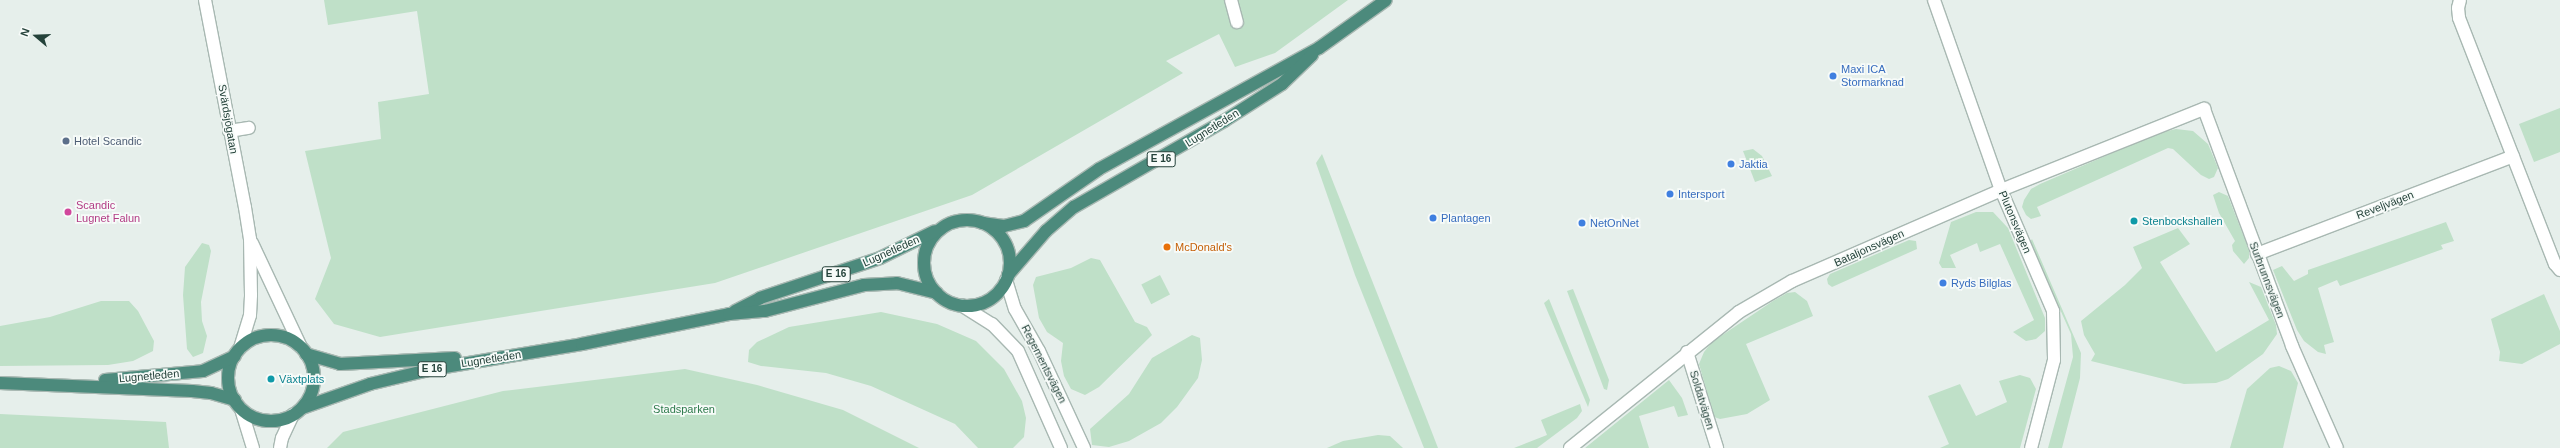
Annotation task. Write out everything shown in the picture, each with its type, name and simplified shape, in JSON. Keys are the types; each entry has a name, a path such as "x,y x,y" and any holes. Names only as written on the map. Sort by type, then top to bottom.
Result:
{"highway":[{"name":"Lugnetleden","path":"982,223 1004,226 1024,221 1105,165 1319,48 1386,0"},
{"name":"Lugnetleden","path":"1007,278 1046,231 1074,207 1237,113 1282,84 1319,48"},
{"name":"E 16","path":"982,223 958,221 941,229 928,244 924,258 926,278 937,293 946,301 961,305 976,305 988,301 1000,291 1007,278"},
{"path":"982,223 995,231 1005,243 1009,254 1007,278"},
{"name":"Lugnetleden","path":"729,314 760,298 880,258 941,229"},
{"name":"Lugnetleden","path":"298,411 370,384 433,369 565,347 729,314 765,311 847,288 882,283 897,283 937,293"},
{"name":"E 16","path":"237,352 254,338 270,335 287,338 304,350"},
{"name":"Lugnetleden","path":"304,350 340,364 413,362 565,347"},
{"path":"298,411 311,394 314,377 311,361 304,350"},
{"name":"Lugnetleden","path":"60,384 203,371 237,352"},
{"path":"237,352 228,379 238,405"},
{"name":"Lugnetleden","path":"0,383 60,384 192,391 211,393 238,405"},
{"name":"E 16","path":"238,405 255,418 272,421 298,411"}],"street":[{"name":"Svärdsjögatan","path":"205,0 215,40 250,239 250,315 237,352"},
{"path":"1231,0 1237,22"},
{"name":"Plutonsvägen","path":"1934,0 2001,190 2053,312 2054,360 2031,448"},
{"path":"2460,0 2458,8 2459,18 2555,264 2560,270"},
{"name":"Bataljonsvägen","path":"1570,448 1687,352 1739,312 1792,281 2001,190 2204,109"},
{"name":"Surbrunnsvägen","path":"2204,109 2292,346 2337,448"},
{"path":"230,132 249,128"},
{"name":"Reveljvägen","path":"2257,254 2513,156"},
{"name":"Svärdsjögatan","path":"250,239 304,350"},
{"name":"Regementsvägen","path":"1007,278 1015,309 1063,400 1084,448"},
{"name":"Regementsvägen","path":"961,305 992,324 1012,343 1024,361 1061,448"},
{"name":"Soldatvägen","path":"1687,352 1717,448"},
{"path":"238,405 253,448"},
{"path":"280,448 282,438 298,411"}],"green space":[{"path":"324,0 1348,0 1275,53 1235,67 1219,34 1166,61 1183,73 972,195 715,283 380,337 334,324 315,299 331,258 305,151 381,139 378,102 429,94 417,11 328,25"},
{"path":"2560,108 2560,152 2534,162 2519,124"},
{"path":"2176,129 2193,131 2208,144 2218,168 2214,177 2209,179 2201,175 2173,149 2168,148 2037,207 2041,216 2031,219 2026,215 2022,207 2024,200 2031,189 2159,133"},
{"path":"1753,149 1762,156 1772,176 1755,182 1743,151"},
{"path":"1322,154 1438,448 1424,448 1355,275 1316,163"},
{"path":"2219,192 2228,196 2249,250 2249,258 2244,264 2233,251 2232,245 2235,241 2219,213 2213,195"},
{"path":"1976,212 1993,212 2008,228 2045,318 2045,331 2036,339 2026,341 2013,332 2034,320 2000,244 1980,252 1977,243 1950,255 1956,268 1942,268 1939,263 1951,222"},
{"path":"2446,222 2454,241 2441,245 2443,249 2340,286 2337,280 2318,288 2334,342 2324,345 2326,354 2318,352 2304,341 2297,330 2273,270 2282,266 2294,281 2308,274 2308,270"},
{"path":"2178,228 2190,244 2160,262 2216,352 2269,320 2249,282 2261,287 2276,325 2277,334 2263,354 2228,379 2216,383 2184,384 2091,361 2095,354 2084,335 2081,321 2125,285 2142,268 2133,247"},
{"path":"2032,239 2081,353 2080,378 2062,448 2048,448 2073,357 2071,334 2030,242"},
{"path":"1909,240 1916,241 1917,249 1832,287 1828,284 1827,279 1830,274"},
{"path":"202,243 209,245 211,251 201,302 202,321 207,336 203,353 193,357 187,349 183,295 185,267"},
{"path":"1091,258 1100,260 1135,322 1147,327 1152,335 1099,387 1085,395 1071,389 1064,376 1061,361 1063,343 1047,332 1039,318 1033,285 1036,277 1071,268"},
{"path":"1160,275 1170,295 1151,304 1141,285"},
{"path":"1573,289 1609,380 1607,390 1604,389 1567,291"},
{"path":"1795,292 1807,301 1813,316 1746,344 1770,400 1747,414 1720,419 1714,417 1699,364 1704,352 1712,342 1773,301 1787,293"},
{"path":"2544,294 2560,331 2560,344 2522,364 2499,361 2500,352 2491,319"},
{"path":"1549,299 1590,400 1588,407 1544,303"},
{"path":"101,301 129,301 138,311 154,341 153,351 133,361 108,365 0,366 0,326 50,317"},
{"path":"881,312 937,324 976,341 1004,369 1022,401 1026,418 1024,437 1013,448 978,448 955,424 871,386 826,373 761,366 748,362 749,350 757,342 789,327"},
{"path":"1192,335 1200,338 1202,360 1198,378 1177,407 1161,423 1129,441 1109,447 1092,445 1090,429 1129,394 1152,358"},
{"path":"2279,366 2291,371 2298,383 2283,448 2230,448 2247,389 2270,368"},
{"name":"Stadsparken","path":"685,369 757,385 843,410 919,448 327,448 343,432 503,391"},
{"path":"2020,375 2030,378 2036,389 2020,448 1940,448 1949,444 1928,396 1960,384 1976,416 2007,402 1999,381"},
{"path":"1669,380 1682,398 1688,415 1678,417 1674,406 1639,416 1649,448 1585,448"},
{"path":"1580,404 1582,411 1577,418 1537,448 1514,448 1547,435 1541,420"},
{"path":"0,414 166,422 169,448 0,448"},
{"path":"1378,435 1390,436 1403,448 1327,448 1343,441"}],"place":[{"name":"Maxi ICA Stormarknad","path":"1833,76"},
{"name":"Hotel Scandic","path":"66,141"},
{"name":"Jaktia","path":"1731,164"},
{"name":"Intersport","path":"1670,194"},
{"name":"Scandic Lugnet Falun","path":"68,212"},
{"name":"Plantagen","path":"1433,218"},
{"name":"Stenbockshallen","path":"2134,221"},
{"name":"NetOnNet","path":"1582,223"},
{"name":"McDonald's","path":"1167,247"},
{"name":"Ryds Bilglas","path":"1943,283"},
{"name":"Växtplats","path":"271,379"}]}
